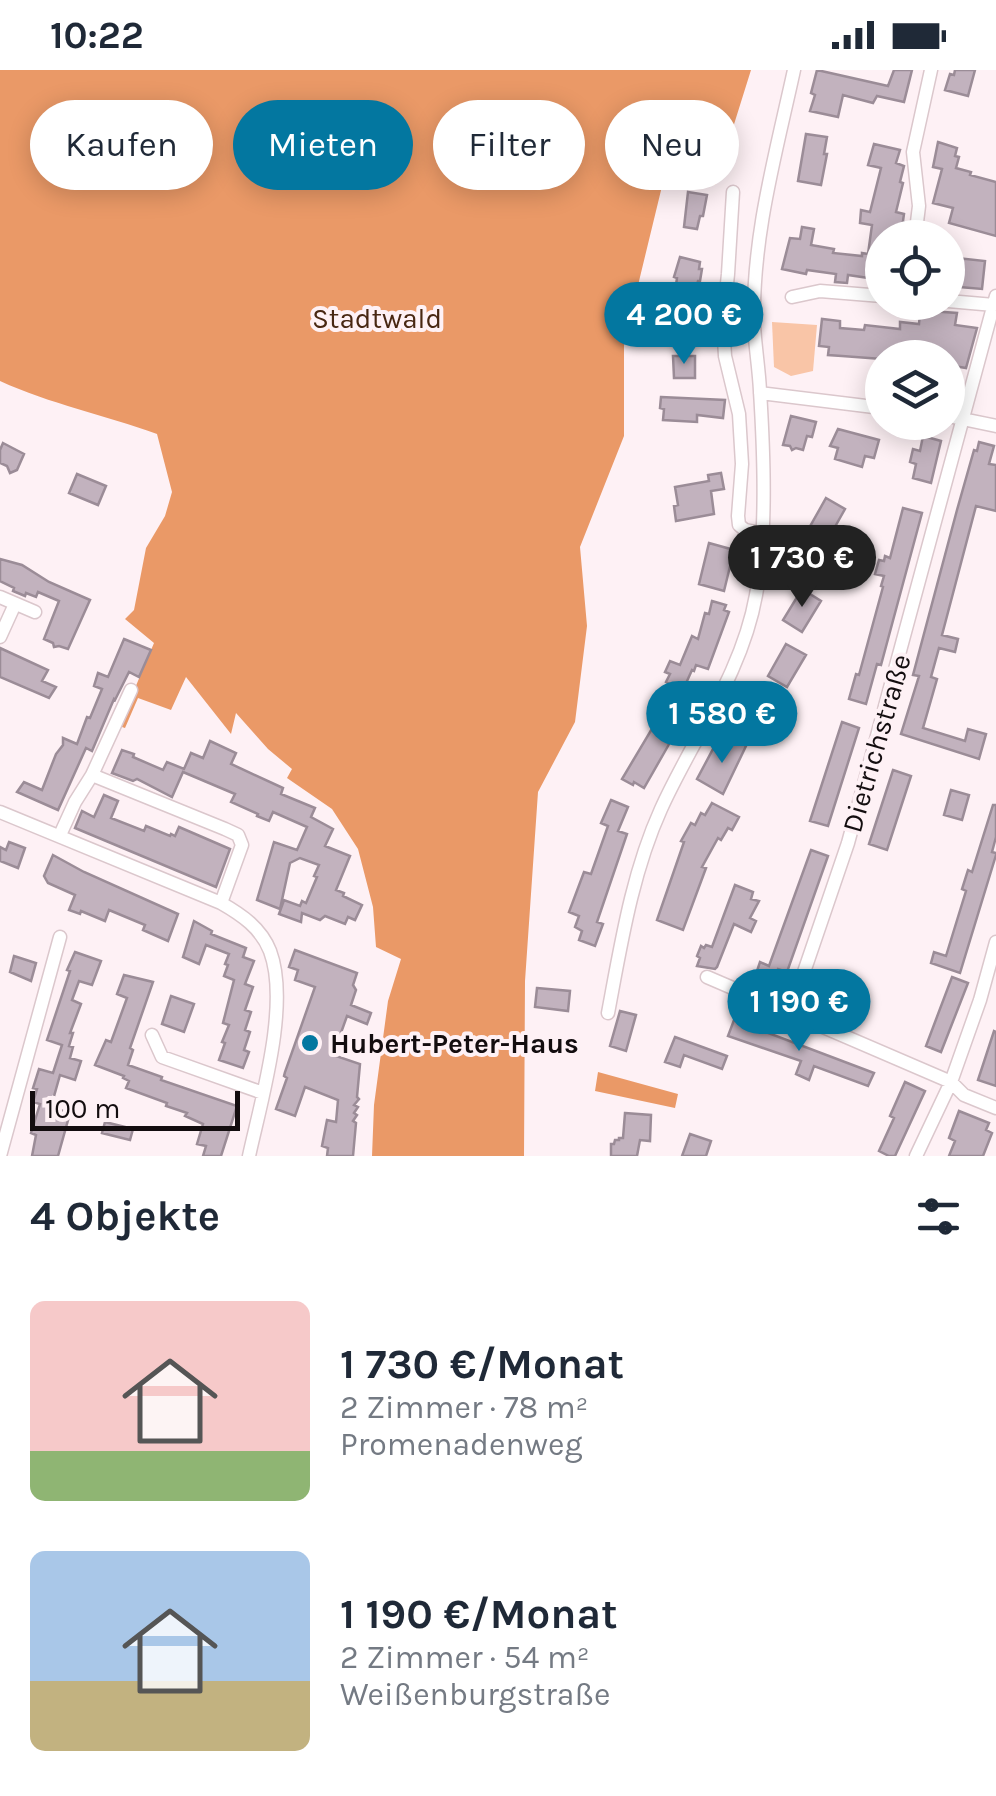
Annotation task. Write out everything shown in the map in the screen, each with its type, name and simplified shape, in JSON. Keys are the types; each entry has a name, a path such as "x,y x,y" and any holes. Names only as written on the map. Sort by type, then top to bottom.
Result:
{"street":[{"path":"608,1014 620,946 646,844 728,681 756,595 762,533 760,393 754,324 756,276 761,221 794,70"},
{"path":"917,220 913,152 931,70"},
{"path":"733,192 722,321 739,414 742,464 738,516 745,530 762,533"},
{"path":"728,274 756,276"},
{"path":"792,297 820,291 865,295"},
{"path":"965,301 995,300"},
{"name":"Dietrichstraße","path":"965,414 995,300"},
{"path":"760,393 865,406"},
{"path":"965,418 996,426"},
{"name":"Dietrichstraße","path":"790,1013 848,843 958,440"},
{"path":"0,597 35,612"},
{"path":"0,637 15,604"},
{"path":"60,835 131,690"},
{"path":"92,775 238,835 242,845 221,904"},
{"path":"0,812 221,904 243,916 260,934 276,974 275,1022 249,1156"},
{"path":"0,1156 60,937"},
{"path":"916,1156 951,1082 996,942"},
{"path":"707,977 951,1082 964,1095 996,1108"},
{"path":"152,1034 162,1058 263,1093"}],"shaded area":[{"path":"772,322 817,325 813,371 791,376 774,367"}],"green space":[{"name":"Stadtwald","path":"0,70 751,70 739,108 739,100 605,100 605,190 661,190 624,343 624,436 580,547 587,626 575,722 538,792 525,981 524,1156 372,1156 374,1105 388,1001 401,959 376,947 373,907 358,849 332,809 287,778 292,769 236,713 231,734 186,677 171,710 138,698 125,728 119,726 154,643 125,619 134,610 146,548 165,516 172,492 157,434 0,381"},
{"path":"598,1072 678,1094 675,1108 595,1091"}],"building":[{"path":"817,70 888,86 894,70 912,70 904,102 877,96 873,103 843,95 838,117 810,111"},
{"path":"955,70 975,70 968,96 945,90"},
{"path":"806,134 827,137 821,185 798,181"},
{"path":"938,142 957,148 956,168 996,182 996,236 965,227 965,220 950,220 953,208 933,203 942,169 933,167"},
{"path":"874,144 900,150 896,163 904,166 900,182 903,183 896,212 904,214 903,220 860,223 861,210 870,212 881,168 868,165"},
{"path":"688,192 707,195 697,229 684,227"},
{"path":"802,227 814,229 811,245 834,249 833,253 862,253 865,278 848,275 847,283 835,282 836,274 782,269 790,238 800,239"},
{"path":"680,257 700,262 702,269 691,325 671,322 677,278 674,277"},
{"path":"965,259 985,261 982,289 965,288"},
{"path":"822,319 840,321 840,328 864,330 865,325 900,329 900,322 919,324 919,320 956,320 955,325 977,328 966,368 965,340 865,340 865,358 828,355 829,347 819,346"},
{"path":"673,356 695,356 695,378 674,378"},
{"path":"661,397 725,400 723,418 697,415 697,422 663,420"},
{"path":"791,416 816,422 803,450 783,445"},
{"path":"838,429 865,436 865,440 879,440 874,458 865,456 862,467 835,459 838,448 830,446"},
{"path":"922,440 941,441 931,483 913,478 913,449 920,451"},
{"path":"979,442 994,446 989,464 996,465 996,511 976,506 942,635 958,639 955,652 939,648 931,677 937,679 923,728 965,741 968,729 986,734 979,759 901,734 919,676 913,675 957,510"},
{"path":"3,443 24,454 17,470 10,473 0,463"},
{"path":"721,473 724,489 711,491 714,514 676,521 675,487 709,481 708,475"},
{"path":"77,474 106,486 98,505 69,493"},
{"path":"826,498 845,509 827,541 835,545 818,576 799,565 816,534 808,530"},
{"path":"903,508 922,513 881,665 877,664 866,704 849,699 883,587 884,576 875,574 879,560 890,558"},
{"path":"709,543 734,550 724,591 699,584"},
{"path":"0,559 22,565 90,600 68,649 54,647 44,639 59,601 38,592 36,597 13,591 0,581"},
{"path":"802,589 821,601 802,632 783,620"},
{"path":"712,601 726,605 724,610 729,612 708,669 696,665 692,670 678,701 688,705 668,746 644,788 634,782 633,785 622,779 662,712 658,710 670,684 666,682 670,674 665,672 670,661 680,665 692,636 698,639"},
{"path":"124,639 151,650 139,677 129,672 92,751 86,748 58,810 17,792 24,782 42,790 63,738 77,744 102,689 94,686 98,673 108,677"},
{"path":"786,644 806,655 787,687 768,676"},
{"path":"0,648 48,670 42,681 56,687 49,698 0,677"},
{"path":"772,700 790,711 772,743 753,732"},
{"path":"842,722 859,728 828,826 810,821"},
{"path":"730,737 746,746 723,794 697,779 713,749 722,754"},
{"path":"210,741 236,753 231,764 283,788 281,794 315,808 311,817 333,829 325,846 350,856 336,890 362,905 355,920 348,917 345,924 302,913 301,922 279,914 284,900 300,906 302,901 306,903 317,877 314,876 319,865 300,858 290,863 280,909 257,900 274,842 297,850 307,827 273,812 269,821 257,816 231,802 235,794 183,772 172,797 137,779 112,773 122,750 163,770 167,762 184,769 191,753 203,758"},
{"path":"893,770 911,776 887,850 869,844"},
{"path":"951,790 969,795 962,820 944,815"},
{"path":"104,795 118,801 111,818 170,836 175,836 179,827 230,849 216,887 75,828 82,811 94,817"},
{"path":"611,800 628,807 618,831 627,834 597,922 603,924 595,946 579,940 582,931 575,927 579,916 569,912 584,872 591,874 608,826 601,823"},
{"path":"712,803 739,817 732,830 728,828 721,840 718,838 702,867 706,868 683,930 657,920 684,842 681,841 691,823 695,825"},
{"path":"993,805 996,837 992,852 996,855 960,973 931,963 934,952 946,956 966,891 962,889 968,870 972,872"},
{"path":"9,842 25,848 18,868 0,861 0,847 6,850"},
{"path":"811,850 828,856 787,972 778,969 774,980 756,974 760,962 769,966"},
{"path":"53,855 178,914 168,941 143,930 145,925 109,910 105,921 69,910 75,895 48,883 44,876"},
{"path":"735,885 753,892 751,899 759,901 750,918 756,921 751,932 734,924 717,967 697,966 701,946 712,947"},
{"path":"194,921 211,934 246,948 243,957 254,961 245,984 253,987 245,1010 251,1012 244,1050 249,1052 243,1068 219,1060 229,1025 223,1023 234,980 224,976 229,954 206,945 199,964 183,957"},
{"name":"Hubert-Peter-Haus","path":"295,950 357,973 351,1005 371,1013 367,1024 347,1016 333,1055 360,1064 353,1156 327,1156 328,1148 322,1146 327,1120 336,1122 338,1100 305,1087 295,1116 276,1109 315,987 295,980 298,970 289,967"},
{"path":"75,952 101,961 92,985 79,981 72,1000 81,1004 70,1033 70,1058 81,1061 75,1080 60,1075 51,1107 70,1113 58,1156 32,1156 36,1135 31,1133 40,1104 33,1102 37,1089 33,1088 39,1069 53,1073 62,1045 47,1040"},
{"path":"14,956 36,963 31,981 10,972"},
{"path":"124,975 153,982 128,1065 237,1106 221,1156 203,1156 206,1146 197,1144 203,1124 166,1106 167,1103 126,1088 129,1081 124,1076 95,1065 106,1040 111,1042 127,998 117,994"},
{"path":"952,977 968,983 941,1052 926,1046"},
{"path":"537,988 570,991 568,1011 535,1007"},
{"path":"171,996 194,1004 184,1032 162,1024"},
{"path":"620,1011 636,1015 626,1051 610,1046"},
{"path":"734,1020 874,1073 868,1086 814,1066 809,1080 796,1074 801,1061 728,1036"},
{"path":"996,1032 996,1086 978,1080"},
{"path":"675,1037 727,1056 722,1069 684,1055 680,1067 665,1062"},
{"path":"905,1082 925,1091 895,1156 889,1156 879,1151"},
{"path":"959,1111 989,1123 986,1130 992,1133 983,1156 949,1156 955,1141 949,1138"},
{"path":"625,1113 651,1115 650,1141 640,1140 637,1156 611,1156 611,1144 623,1138"},
{"path":"105,1122 133,1129 130,1140 102,1133"},
{"path":"690,1134 711,1141 706,1156 682,1156"}],"place":[{"name":"Hubert-Peter-Haus","path":"310,1043"}]}
